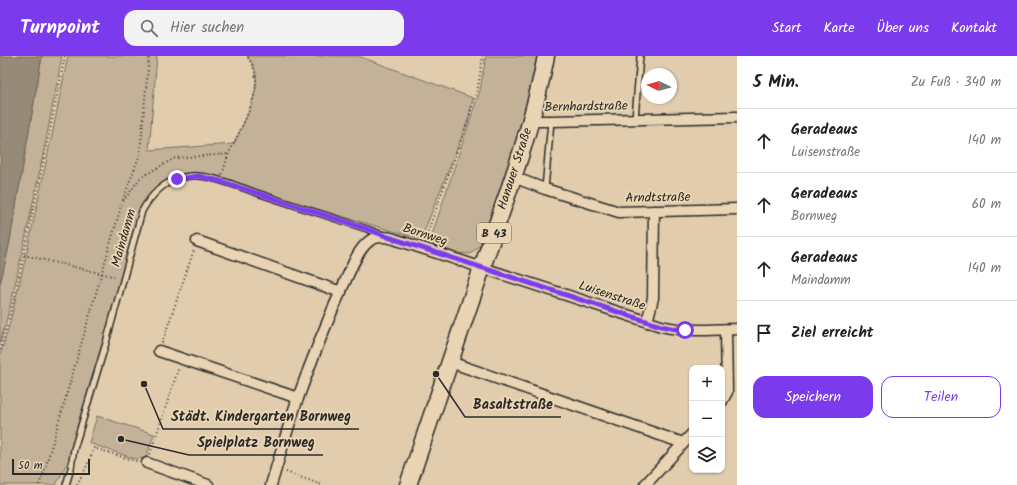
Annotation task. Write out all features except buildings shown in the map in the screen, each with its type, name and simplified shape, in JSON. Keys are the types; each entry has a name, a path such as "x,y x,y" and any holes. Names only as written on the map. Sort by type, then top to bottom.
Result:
{"main road":[{"name":"Hanauer Straße","path":"408,485 514,177 546,56"}],"street":[{"name":"Bernhardstraße","path":"530,121 737,117"},
{"name":"Arndtstraße","path":"514,177 545,189 619,212 737,209"},
{"path":"647,322 654,298 654,211"},
{"name":"Bornweg","path":"270,485 298,398 323,334 360,251 365,245 369,241 376,238 388,237 482,268"},
{"path":"197,241 341,292"},
{"name":"Luisenstraße","path":"482,268 661,326 676,329 737,330"},
{"path":"725,394 726,330"},
{"path":"159,351 298,398"},
{"path":"450,362 683,443"},
{"path":"645,485 689,437"},
{"path":"147,463 208,485"}],"lane":[{"path":"635,119 640,56"},
{"path":"545,189 551,121"},
{"name":"Maindamm","path":"66,485 74,449 106,343 142,211 152,196 164,185 177,179 198,176 220,181 388,237"}],"path":[{"path":"0,350 8,325 24,255 65,56"},
{"path":"39,485 45,469 122,203 140,154 149,56"},
{"path":"220,181 229,154 251,105 256,90 254,69 247,56"},
{"path":"422,248 468,121 478,87 483,56"},
{"path":"122,203 140,178 175,158 229,154"},
{"path":"159,351 197,241"},
{"path":"24,255 123,278"},
{"path":"77,485 94,448 135,461 143,460 147,463 181,359"},
{"path":"276,468 322,485"}],"shaded area":[{"path":"0,56 42,56 9,246 0,284"},
{"path":"42,56 62,56 29,221 0,343 0,284 9,246"},
{"path":"68,56 157,56 149,150 234,144 250,108 256,88 255,70 247,56 358,56 473,98 468,121 421,239 220,181 189,177 164,185 142,211 74,449 56,485 0,485 0,355 9,326 26,256"},
{"path":"486,56 537,56 522,126 482,243 470,254 456,253 429,244 480,90"},
{"path":"97,416 154,434 146,458 135,459 89,443"}],"place":[{"name":"Basaltstraße","path":"436,374"},
{"name":"Städt. Kindergarten Bornweg","path":"144,384"},
{"name":"Spielplatz Bornweg","path":"121,439"}],"route":[{"path":"177,179 198,176 220,181 661,326 685,330"}]}
